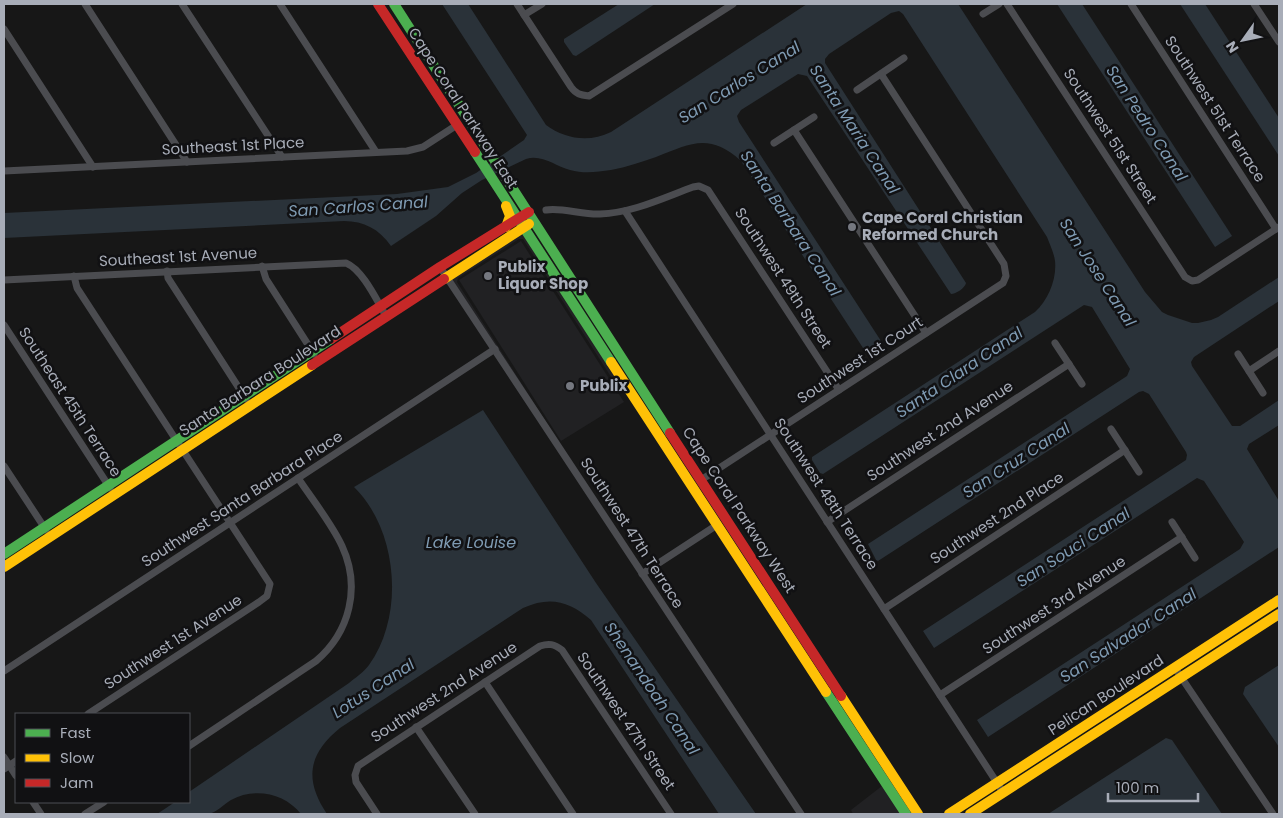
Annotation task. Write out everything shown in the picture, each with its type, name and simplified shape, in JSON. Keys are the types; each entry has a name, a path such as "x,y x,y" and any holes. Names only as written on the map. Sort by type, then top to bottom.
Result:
{"main road":[{"name":"Cape Coral Parkway East","path":"378,4 465,136 490,180 521,223"},
{"path":"385,4 404,32 407,35 414,34"},
{"name":"Cape Coral Parkway East","path":"394,4 532,217"},
{"path":"490,180 510,216 506,227"},
{"name":"Santa Barbara Boulevard","path":"4,567 386,316 447,278 521,223 532,217"},
{"name":"Cape Coral Parkway West","path":"532,217 918,814"},
{"name":"Santa Barbara Boulevard","path":"4,554 440,268 506,227 521,223"},
{"name":"Cape Coral Parkway West","path":"521,223 906,814"},
{"path":"592,333 603,338 630,380 642,389"},
{"path":"652,426 661,430 691,476 701,480"},
{"path":"717,525 725,527 755,573 766,579"},
{"name":"Pelican Boulevard","path":"950,814 1279,600"},
{"name":"Pelican Boulevard","path":"970,814 1279,614"}],"street":[{"path":"85,4 187,162"},
{"path":"182,4 282,157"},
{"path":"280,4 376,152"},
{"path":"517,4 571,87 575,92 589,96 733,4"},
{"path":"524,15 542,4"},
{"path":"983,14 999,4"},
{"name":"Southwest 51st Street","path":"1007,4 1185,277 1192,282 1198,280 1278,228"},
{"name":"Southwest 51st Terrace","path":"1131,4 1278,228"},
{"path":"1254,4 1279,42"},
{"path":"4,29 93,167"},
{"path":"856,90 904,58"},
{"name":"Southwest 1st Court","path":"701,480 1003,283 1006,276 1004,264 881,74"},
{"path":"774,143 814,117"},
{"name":"Southeast 1st Place","path":"4,171 407,151 417,149 457,125"},
{"path":"794,130 926,333"},
{"name":"Southwest 49th Street","path":"626,211 693,187 699,186 708,190 839,390"},
{"path":"546,210 555,209 589,214 626,211"},
{"name":"Southwest 48th Terrace","path":"626,211 1003,792"},
{"name":"Southeast 1st Avenue","path":"4,280 339,262 352,266 361,276 380,307"},
{"path":"262,266 266,279 319,361"},
{"name":"Southwest 47th Terrace","path":"440,268 801,814"},
{"path":"166,271 168,278 250,406"},
{"path":"74,276 77,288 230,522"},
{"path":"380,307 386,316"},
{"name":"Southeast 45th Terrace","path":"4,325 114,495"},
{"path":"1055,343 1082,384"},
{"name":"Southwest Santa Barbara Place","path":"4,672 495,349"},
{"path":"1250,371 1279,351"},
{"path":"1238,354 1264,393"},
{"name":"Southwest 2nd Avenue","path":"827,522 1069,364"},
{"path":"1111,429 1139,472"},
{"name":"Southwest 2nd Place","path":"884,609 1125,450"},
{"path":"4,466 51,537"},
{"path":"190,745 316,661 332,645 341,632 350,604 351,576 343,547 298,478"},
{"name":"Southwest 1st Avenue","path":"90,713 267,596 270,590 268,579 230,522"},
{"path":"1172,522 1195,558"},
{"path":"642,574 717,525"},
{"name":"Southwest 3rd Avenue","path":"940,695 1182,537"},
{"name":"Southwest 2nd Avenue","path":"377,814 356,782 355,775 358,766 540,646 547,643 556,645"},
{"name":"Southwest 47th Street","path":"556,645 562,650 671,814"},
{"path":"1176,668 1273,814"},
{"path":"485,682 573,814"},
{"path":"416,727 474,814"},
{"path":"4,757 7,768"},
{"path":"34,803 41,814"},
{"path":"85,814 102,803"}],"shaded area":[{"path":"523,232 624,388 620,391 523,239 519,239 458,278 457,282 555,436 448,281"},
{"path":"521,241 624,402 561,441 459,280"},
{"path":"882,786 901,814 853,814 851,810"}],"water":[{"path":"442,4 468,4 546,125 561,134 577,138 594,138 611,132 807,4 958,4 1145,292 1162,312 1192,323 1211,320 1279,277 1279,301 1194,357 1191,362 1232,426 1240,426 1279,400 1279,425 1249,444 1247,449 1279,501 1279,547 988,737 977,720 1240,549 1244,542 1204,481 1197,478 934,648 923,631 1186,460 1186,452 1149,394 1143,391 878,561 876,560 868,544 1127,376 1130,369 1092,307 1084,305 823,474 820,473 812,457 1035,312 1048,295 1055,275 1054,258 1047,237 903,14 899,11 891,13 829,54 825,59 825,63 966,283 960,290 951,294 807,76 798,74 741,110 737,116 739,122 881,341 865,351 741,161 719,146 709,144 689,145 628,166 596,172 570,170 538,158 526,159 482,180 462,193 436,216 391,246 370,227 351,221 4,238 4,213 397,194 448,187 476,173 524,140 527,135"},
{"path":"619,4 655,4 576,56 573,55 564,39"},
{"name":"San Pedro Canal","path":"1057,4 1082,4 1232,236 1215,247"},
{"path":"1180,4 1205,4 1279,118 1279,156"},
{"name":"Lake Louise","path":"483,410 596,583 756,814 719,814 591,620 575,608 559,602 542,602 523,608 340,728 329,738 321,748 313,768 315,790 327,814 301,814 287,801 269,794 259,793 240,796 208,814 157,814 174,803 190,803 190,791 349,683 369,665 380,645 388,622 392,598 392,573 388,549 380,526 369,505 354,487"},
{"path":"1279,665 1279,747 1243,694 1245,687"},
{"path":"1166,738 1172,740 1222,814 1048,814"}],"traffic: fast":[{"path":"394,4 670,433"},
{"path":"475,152 611,362"},
{"path":"4,554 331,339"},
{"path":"826,692 906,814"}],"traffic: slow":[{"path":"506,206 510,216 506,227"},
{"path":"444,279 529,224"},
{"path":"611,362 826,692"},
{"path":"4,567 312,365"},
{"path":"949,814 1279,600"},
{"path":"970,814 1279,614"},
{"path":"841,696 918,814"}],"traffic: jam":[{"path":"378,4 475,152"},
{"path":"331,339 440,267 529,212"},
{"path":"312,365 444,279"},
{"path":"670,433 841,696"}],"place":[{"name":"Cape Coral Christian Reformed Church","path":"852,227"},
{"name":"Publix Liquor Shop","path":"488,276"},
{"name":"Publix","path":"570,386"}],"water label":[{"name":"San Carlos Canal","path":"739,82"},
{"name":"Santa Maria Canal","path":"855,129"},
{"name":"San Carlos Canal","path":"358,206"},
{"name":"Santa Barbara Canal","path":"791,223"},
{"name":"San Jose Canal","path":"1098,272"},
{"name":"Santa Clara Canal","path":"959,372"},
{"name":"San Cruz Canal","path":"1016,460"},
{"name":"San Souci Canal","path":"1073,547"},
{"name":"San Salvador Canal","path":"1128,635"},
{"name":"Lotus Canal","path":"373,688"},
{"name":"Shenandoah Canal","path":"652,688"}]}
